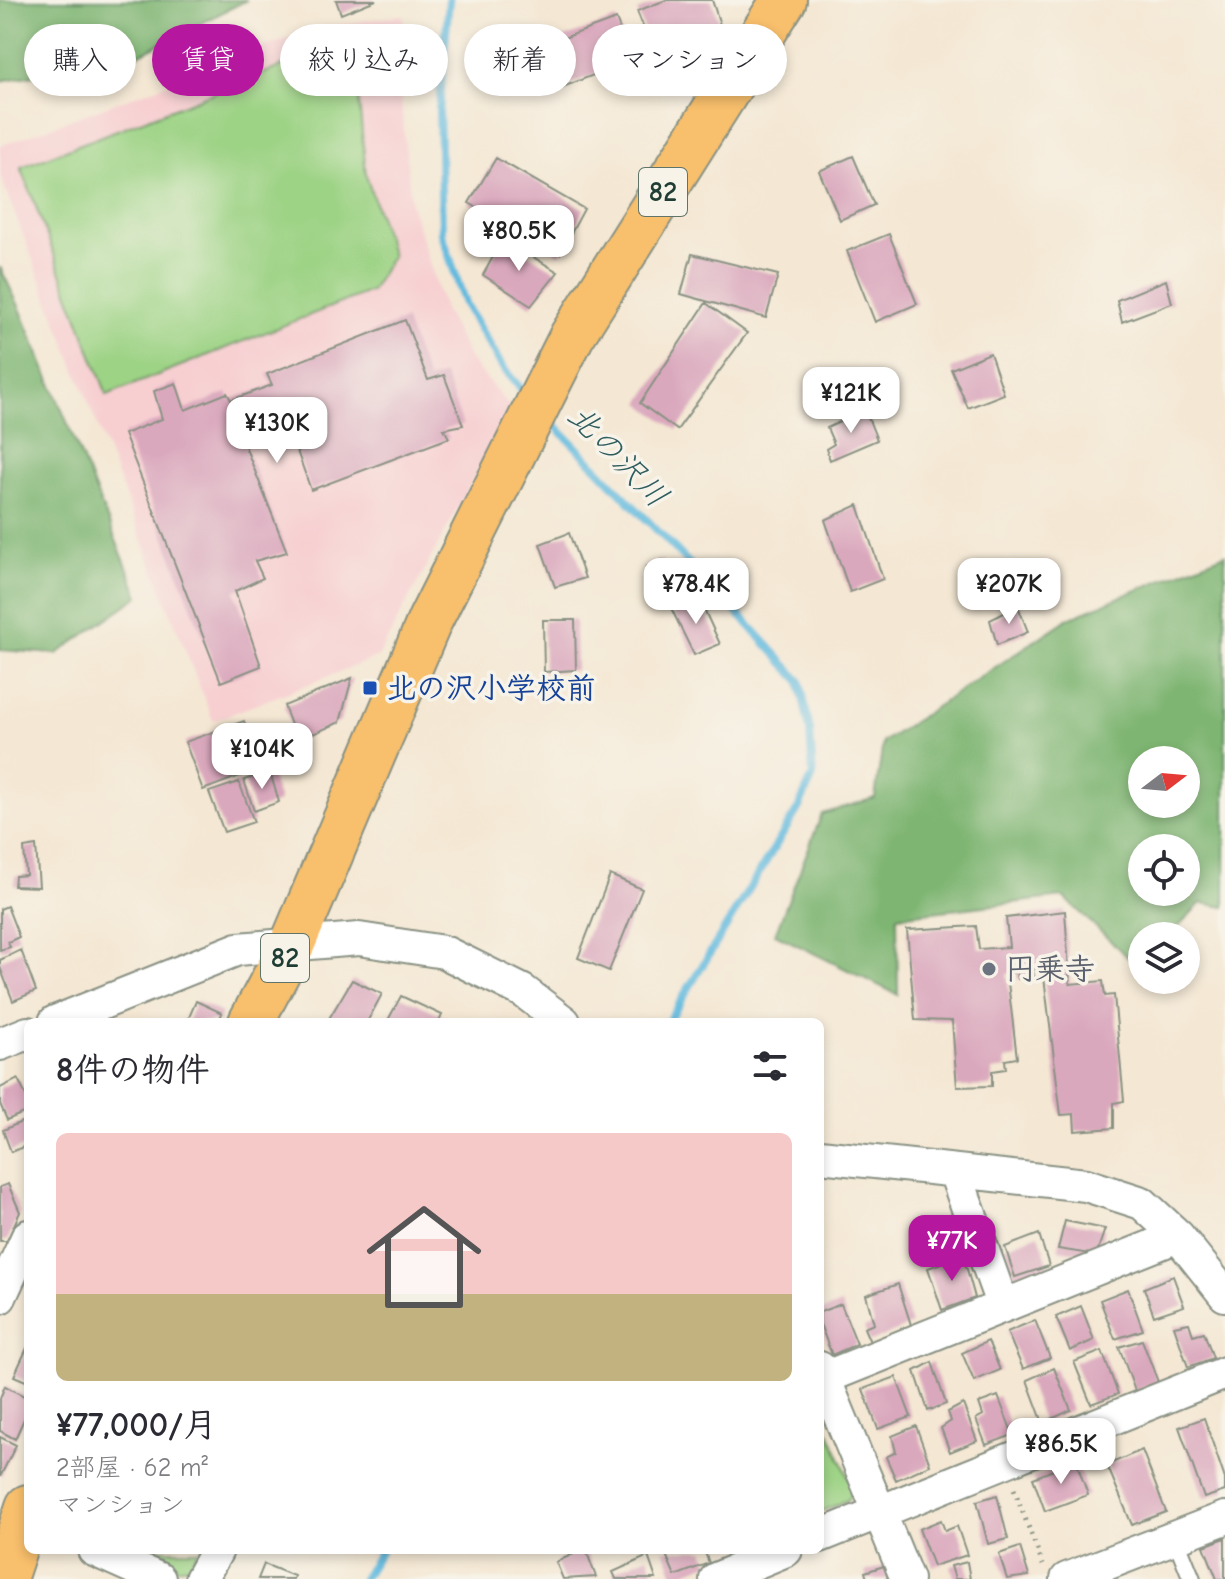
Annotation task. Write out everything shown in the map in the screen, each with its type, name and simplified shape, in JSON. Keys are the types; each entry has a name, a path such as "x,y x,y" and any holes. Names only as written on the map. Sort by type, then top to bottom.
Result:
{"main road":[{"name":"82","path":"253,1018 293,943 430,620 545,386 572,336 784,0"},
{"path":"4,1579 24,1521"}],"street":[{"path":"66,1018 238,949 359,939 444,952 523,991 559,1018"},
{"path":"0,1044 24,1035"},
{"path":"824,1156 1086,1185 1142,1203 1178,1236 1225,1295"},
{"path":"955,1172 1002,1304"},
{"path":"824,1372 1178,1236"},
{"path":"0,1297 24,1245"},
{"path":"824,1534 1225,1373"},
{"path":"824,1378 907,1579"},
{"path":"1067,1579 1225,1518"},
{"path":"103,1554 159,1579"},
{"path":"201,1579 215,1554"},
{"path":"739,1568 776,1554"}],"lane":[{"path":"1175,1537 1192,1579"}],"path":[{"path":"1004,1462 1048,1579"}],"shaded area":[{"path":"403,15 404,24 343,24"},
{"path":"280,41 280,96 401,96 411,203 444,309 471,361 511,408 378,657 213,721 0,176 0,146 152,89 152,96 264,96 264,47"}],"green space":[{"path":"0,0 247,0 199,24 152,24 152,48 136,56 136,24 24,24 24,77 0,81"},
{"path":"280,67 280,96 358,96 366,175 392,256 371,291 107,395 21,167 205,96 264,96 264,73"},
{"path":"0,267 139,596 57,654 0,650"},
{"path":"1225,554 1225,907 1200,904 1200,834 1128,834 1128,906 1198,906 1183,922 1128,922 1128,958 1064,897 897,916 898,995 775,934 822,814 875,798 883,742 1069,618"},
{"path":"829,1432 854,1490 848,1500 824,1510 824,1434"},
{"path":"150,1554 196,1554 190,1566 176,1568"}],"building":[{"path":"336,0 376,0 341,14"},
{"path":"666,0 712,0 720,24 642,24 637,11"},
{"path":"592,28 592,76 576,82 576,33"},
{"path":"853,156 874,205 840,220 819,171"},
{"path":"496,158 584,209 560,254 469,203"},
{"path":"889,234 917,304 875,322 847,251"},
{"path":"503,239 558,272 531,306 483,275"},
{"path":"692,254 778,275 766,318 681,294"},
{"path":"1166,280 1172,303 1122,322 1117,300"},
{"path":"706,303 747,333 677,430 640,403"},
{"path":"405,320 428,380 444,375 463,425 444,429 449,438 311,490 292,437 272,439 262,413 236,423 287,552 255,561 263,578 235,591 261,666 221,682 124,434 162,419 154,391 176,383 185,410 227,393 231,400 272,385 267,374"},
{"path":"990,353 1004,394 968,408 951,369"},
{"path":"865,410 877,440 830,460 826,449 834,444 827,428"},
{"path":"858,505 883,579 850,592 825,520"},
{"path":"569,533 585,578 555,587 540,544"},
{"path":"662,560 676,592 660,599 646,567"},
{"path":"698,596 720,644 694,655 671,608"},
{"path":"1018,606 1028,632 997,645 990,620"},
{"path":"543,620 575,620 576,670 544,672"},
{"path":"352,678 340,722 297,741 284,706"},
{"path":"244,721 261,768 203,790 185,742"},
{"path":"270,772 279,802 254,811 244,780"},
{"path":"239,782 254,822 224,832 209,792"},
{"path":"36,846 39,887 14,886 15,876 26,875 24,848"},
{"path":"610,875 642,889 609,971 578,958"},
{"path":"7,906 19,937 8,942 10,947 0,950 0,909"},
{"path":"1065,911 1070,984 1103,981 1105,996 1114,995 1124,1101 1114,1103 1114,1128 1075,1131 1074,1114 1061,1115 1043,969 1033,969 1034,977 1018,979 1017,972 1007,974 1017,1058 1005,1060 1006,1069 992,1071 992,1086 957,1087 952,1021 915,1020 907,930 976,926 979,949 1009,947 1006,918"},
{"path":"21,950 36,991 13,1001 0,960"},
{"path":"352,980 382,994 369,1018 329,1018"},
{"path":"401,996 442,1015 441,1018 389,1018"},
{"path":"196,1001 222,1013 220,1018 189,1018"},
{"path":"18,1079 24,1092 24,1113 7,1120 0,1104 0,1088"},
{"path":"24,1121 24,1147 11,1152 3,1130"},
{"path":"8,1184 20,1212 7,1241 0,1241 0,1187"},
{"path":"1065,1221 1105,1229 1096,1255 1058,1249"},
{"path":"1039,1234 1049,1266 1015,1277 1005,1247"},
{"path":"963,1255 975,1298 942,1310 928,1268"},
{"path":"1173,1276 1184,1306 1154,1316 1144,1288"},
{"path":"898,1284 911,1325 870,1342 864,1328 874,1324 866,1295"},
{"path":"1128,1289 1143,1330 1115,1339 1100,1300"},
{"path":"841,1304 857,1344 832,1355 824,1334 824,1310"},
{"path":"1081,1306 1094,1340 1070,1351 1056,1317"},
{"path":"1035,1320 1050,1358 1023,1369 1007,1332"},
{"path":"1189,1323 1193,1335 1204,1332 1213,1358 1188,1367 1174,1326"},
{"path":"1142,1340 1158,1382 1135,1391 1119,1347"},
{"path":"988,1341 1000,1370 974,1381 962,1353"},
{"path":"1102,1351 1118,1394 1091,1404 1074,1362"},
{"path":"24,1355 24,1380 14,1376"},
{"path":"932,1362 946,1404 928,1411 915,1371"},
{"path":"1054,1368 1071,1410 1043,1423 1027,1380"},
{"path":"896,1377 911,1417 878,1429 863,1389"},
{"path":"5,1386 24,1396 24,1419 15,1439 0,1431 0,1398"},
{"path":"998,1396 1013,1435 986,1445 976,1419 983,1415 979,1403"},
{"path":"963,1404 977,1441 950,1452 941,1428 951,1421 948,1412"},
{"path":"1204,1418 1225,1479 1225,1491 1204,1498 1179,1427"},
{"path":"916,1426 930,1465 896,1480 886,1457 896,1452 892,1436"},
{"path":"0,1437 16,1445 0,1477"},
{"path":"1142,1450 1166,1512 1132,1525 1107,1465"},
{"path":"1076,1461 1088,1495 1045,1511 1033,1478"},
{"path":"997,1495 1008,1539 988,1544 977,1501"},
{"path":"941,1520 945,1531 957,1526 967,1555 933,1566 919,1529"},
{"path":"1225,1538 1225,1579 1217,1579 1204,1546"},
{"path":"1020,1547 1029,1576 1007,1579 999,1554"},
{"path":"573,1554 587,1554 596,1577 563,1579 556,1562"},
{"path":"666,1554 706,1554 709,1563 675,1576"},
{"path":"648,1556 656,1579 616,1579 613,1572"},
{"path":"967,1562 970,1579 955,1579 951,1566"},
{"path":"264,1564 294,1576 293,1579 258,1579"},
{"path":"884,1566 888,1579 867,1579 865,1572"}],"waterway":[{"name":"北の沢川","path":"449,0 439,110 442,234 465,304 503,368 527,396"},
{"name":"北の沢川","path":"547,417 800,681 810,731 813,776 798,809 670,1018"},
{"name":"北の沢川","path":"363,1579 379,1554"}],"place":[{"name":"北の沢小学校前","path":"370,688"},
{"name":"円乗寺","path":"989,969"}]}
